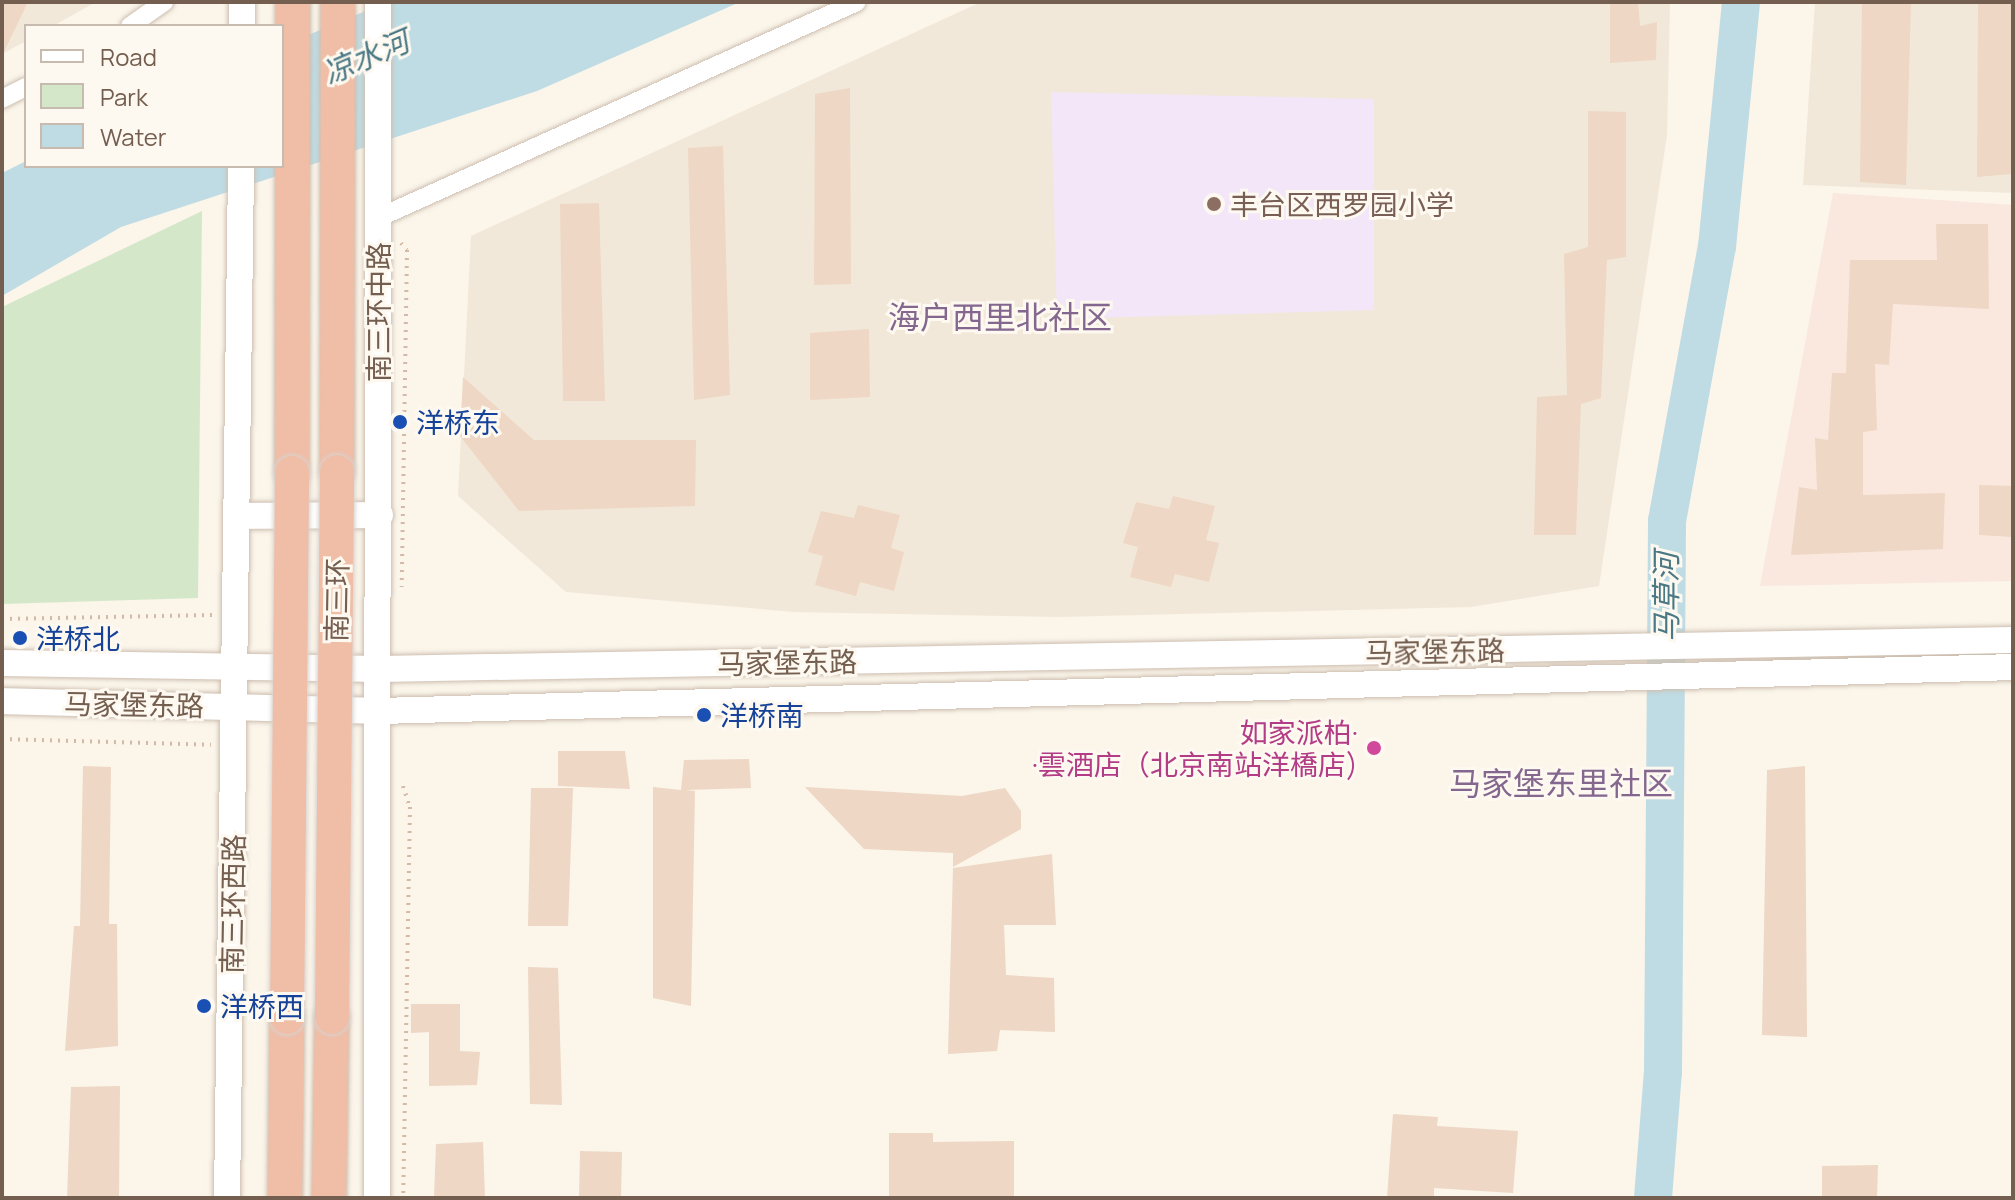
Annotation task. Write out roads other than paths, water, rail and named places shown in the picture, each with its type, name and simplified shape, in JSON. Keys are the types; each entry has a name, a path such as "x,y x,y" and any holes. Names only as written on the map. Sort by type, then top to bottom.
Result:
{"highway":[{"name":"南三环","path":"285,1198 292,473 289,228 293,2"},
{"name":"南三环","path":"329,1198 337,472 334,226 338,2"}],"main road":[{"path":"242,2 242,24"},
{"name":"南三环中路","path":"378,2 379,711"},
{"path":"236,666 241,168"},
{"path":"239,516 380,515"},
{"name":"马家堡东路","path":"2,663 380,669 2013,640"},
{"name":"南三环西路","path":"227,1198 236,666"},
{"name":"马家堡东路","path":"2,701 379,711 1561,676 2013,667"},
{"path":"377,1198 379,711"}],"street":[{"path":"133,24 164,2"},
{"path":"378,218 857,2"},
{"path":"2,99 24,88"}],"water":[{"name":"凉水河","path":"387,2 740,2 537,91 121,227 2,296 2,173 24,162 24,168 284,168 284,45"}],"waterway":[{"name":"马草河","path":"1653,1198 1663,1072 1667,521 1717,247 1741,2"}],"place":[{"name":"丰台区西罗园小学","path":"1214,204"},
{"name":"洋桥东","path":"400,422"},
{"name":"洋桥北","path":"20,638"},
{"name":"洋桥南","path":"704,715"},
{"name":"如家派柏· ·雲酒店（北京南站洋橋店)","path":"1374,748"},
{"name":"洋桥西","path":"204,1006"}],"district":[{"name":"海户西里北社区","path":"1000,317"},
{"name":"马家堡东里社区","path":"1561,783"}]}
